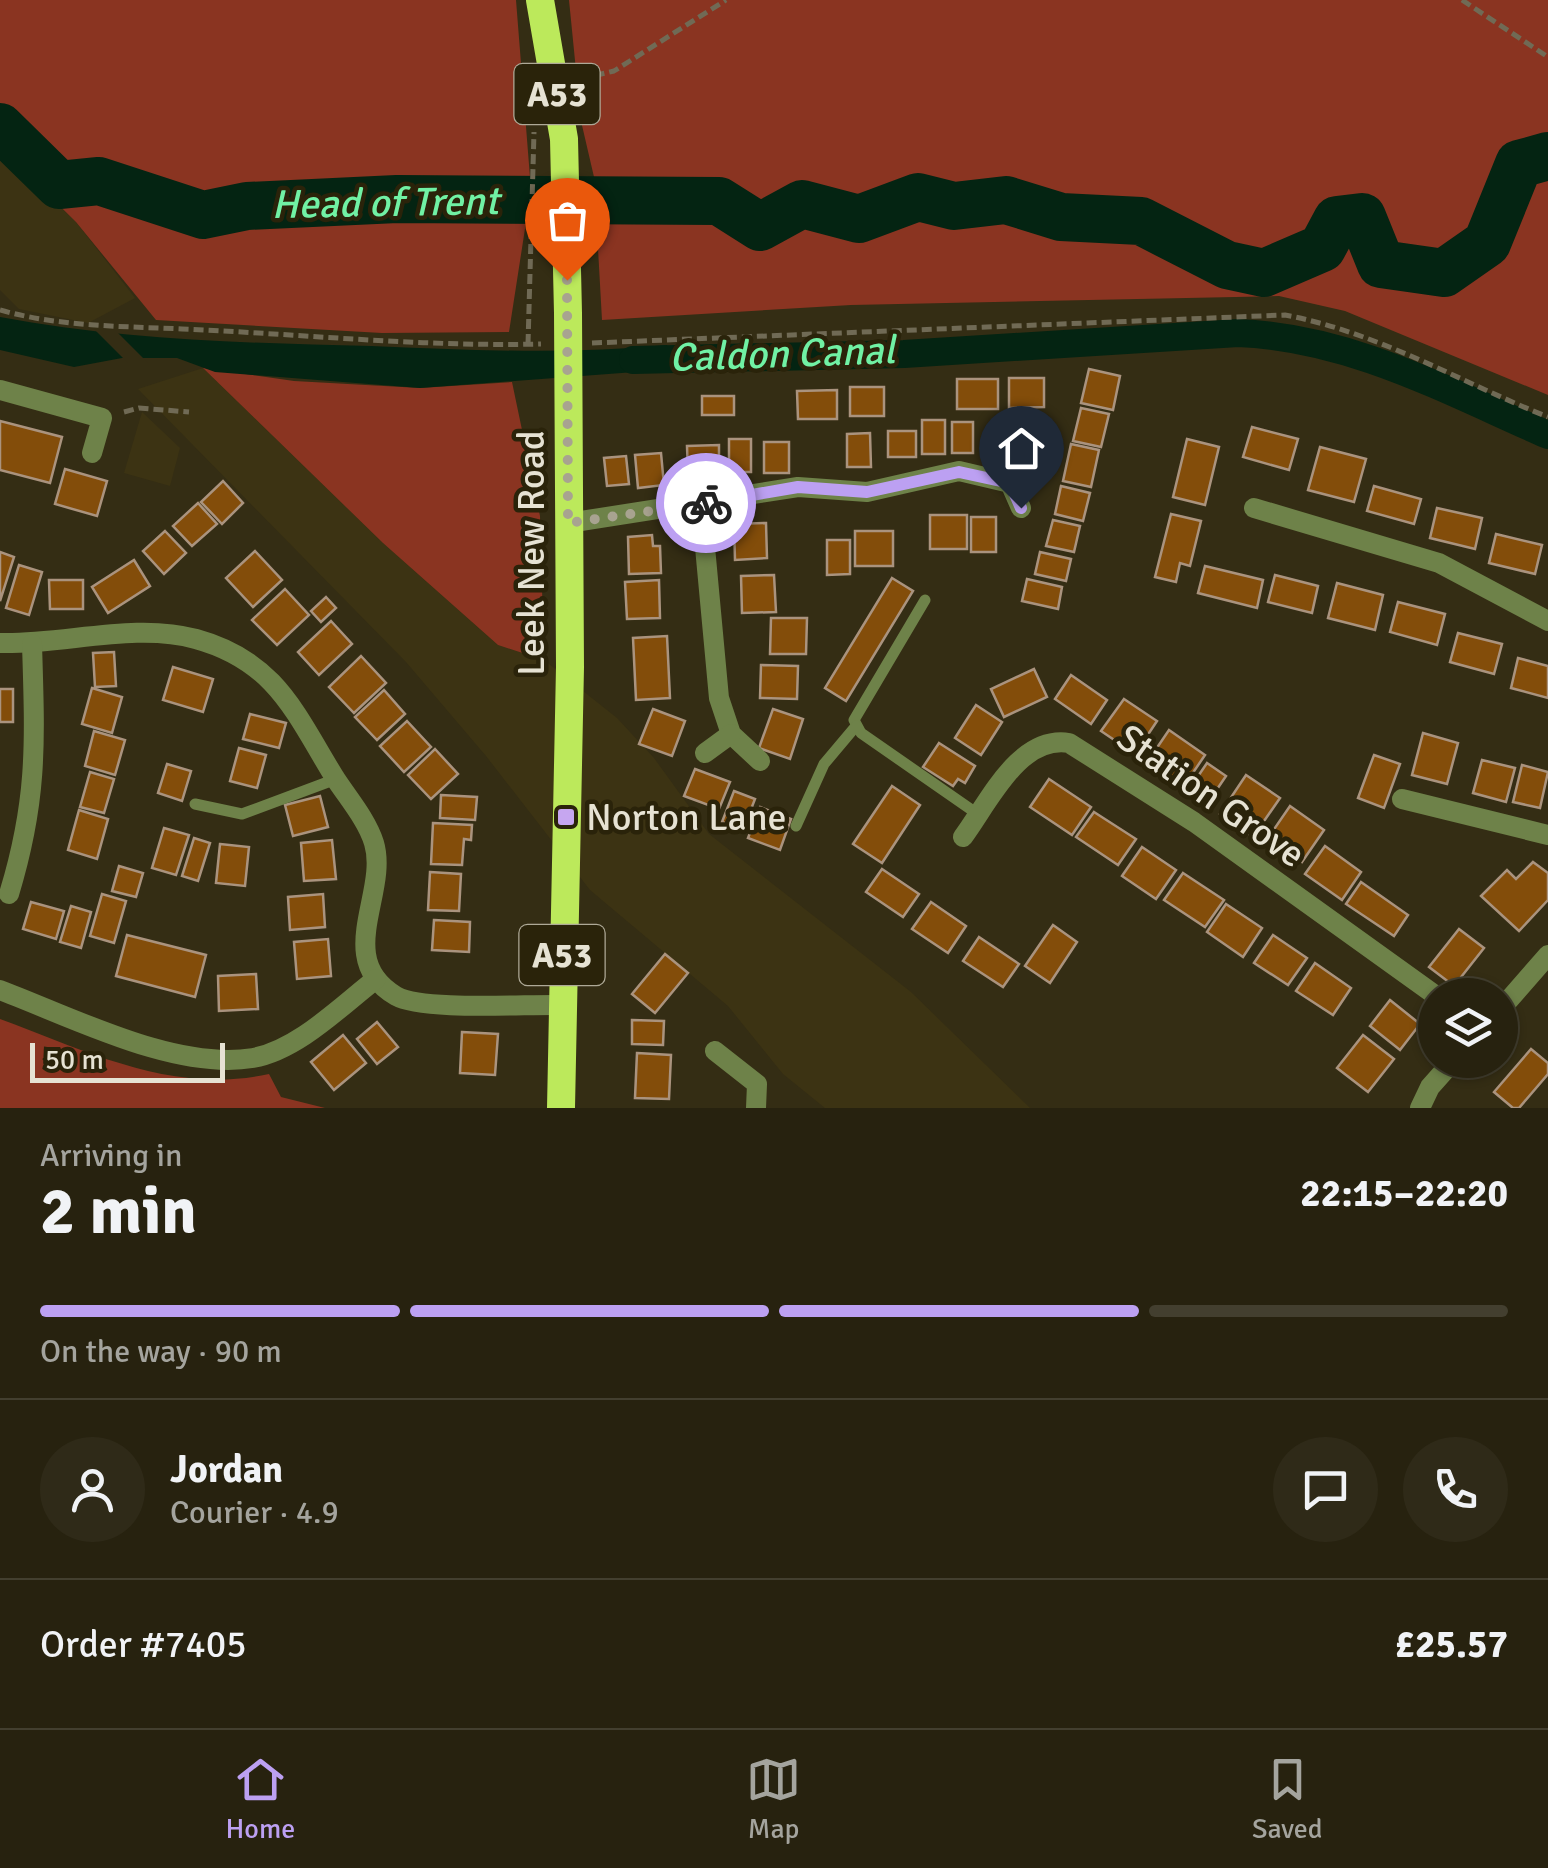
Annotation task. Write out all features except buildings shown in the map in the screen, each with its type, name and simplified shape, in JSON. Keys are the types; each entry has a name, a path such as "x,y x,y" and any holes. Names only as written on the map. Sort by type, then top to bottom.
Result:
{"highway":[{"name":"Leek New Road","path":"540,0 556,85 568,313 570,667 561,1108"}],"street":[{"path":"0,390 102,418 92,452"},
{"path":"1010,483 1027,452"},
{"path":"568,523 798,487 867,492 959,472 1010,483"},
{"path":"1010,483 1021,508"},
{"path":"701,504 719,698 731,734 760,760"},
{"path":"1254,508 1439,563 1548,621"},
{"path":"0,643 148,634 191,637 232,650 271,678 306,723 374,842 377,868 364,920 366,954 376,979 410,1003 561,1006"},
{"path":"9,894 28,832 36,774 32,644"},
{"path":"705,753 731,734"},
{"name":"Station Grove","path":"963,836 1023,756 1052,740 1068,742 1194,822 1418,984"},
{"path":"1402,798 1548,835"},
{"path":"1518,989 1548,955"},
{"path":"0,990 175,1053 254,1058 294,1040 376,979"},
{"path":"715,1051 756,1084 756,1108"},
{"path":"1420,1108 1437,1078"}],"lane":[{"path":"796,826 824,764 856,726 858,709 925,600"},
{"path":"856,726 979,815"},
{"path":"195,804 242,814 336,779"}],"path":[{"path":"556,85 614,71 726,0"},
{"path":"1462,0 1548,57"},
{"path":"528,344 535,193"},
{"path":"0,310 96,328 182,329 326,341 547,344"},
{"path":"586,343 1286,315 1326,323 1418,358 1548,417"},
{"path":"102,418 138,408 189,412"}],"shaded area":[{"path":"0,0 516,0 531,190 509,332 382,333 156,320 76,222 0,147"},
{"path":"569,0 1548,0 1548,395 1345,311 1279,296 851,305 602,320 594,177 581,121"},
{"path":"0,147 76,222 135,298 88,323 19,309 0,290"},
{"path":"0,317 92,331 231,342 519,351 667,345 675,369 420,388 215,372 177,358 122,358 74,367 0,350"},
{"path":"203,368 383,543 498,645 544,660 617,718 654,758 709,834 911,992 1030,1108 825,1108 783,1074 728,1006 590,890 486,756 406,662 138,389"},
{"path":"203,368 294,381 420,388 512,382 540,516 544,660 498,645 383,543"},
{"path":"142,412 180,448 170,486 124,473"},
{"path":"0,1019 99,1056 165,1075 234,1079 269,1074 281,1097 325,1108 0,1108"}],"pier":[{"path":"94,329 115,330 148,363 128,363"}],"waterway":[{"name":"Head of Trent","path":"0,127 59,185 99,181 203,215 247,206 397,199 719,201 760,227 802,204 859,219 918,197 954,206 1006,200 1061,217 1141,221 1227,265 1264,273 1322,248 1337,220 1362,217 1381,264 1444,273 1487,243 1519,164 1548,156"},
{"name":"Caldon Canal","path":"633,360 904,354 1238,333 1319,344 1359,355 1548,435"}],"way so far":[{"path":"567,280 568,523 706,503"}],"place":[{"name":"Norton Lane","path":"566,817"}],"route":[{"path":"706,503 798,487 838,493 867,492 916,478 959,472 1010,483 1021,508"}]}
